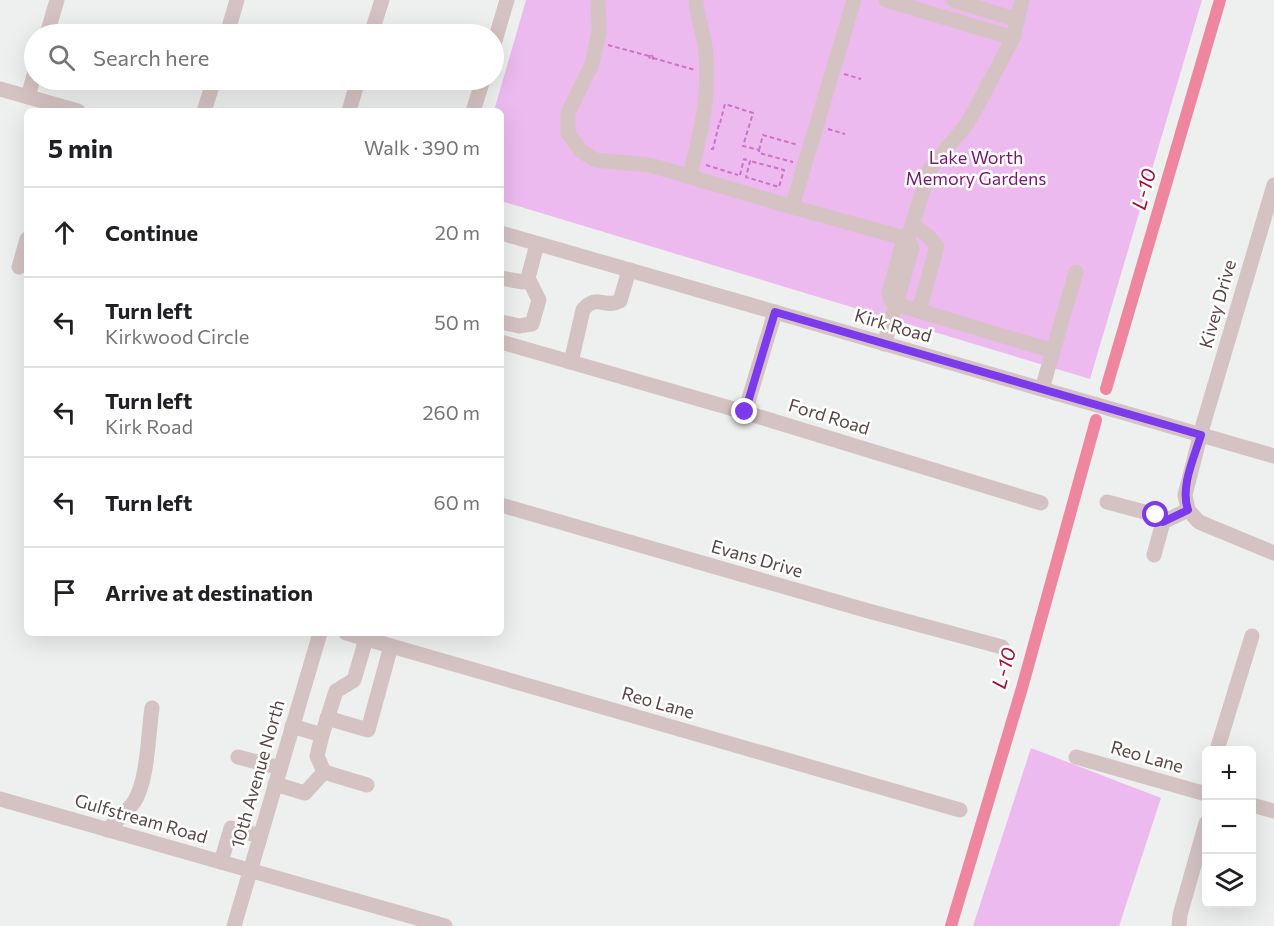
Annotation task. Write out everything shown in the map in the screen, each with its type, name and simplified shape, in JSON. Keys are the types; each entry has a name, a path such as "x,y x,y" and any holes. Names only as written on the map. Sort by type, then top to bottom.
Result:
{"street":[{"path":"50,24 57,0"},
{"path":"230,24 237,0"},
{"path":"375,24 382,0"},
{"path":"500,24 507,0"},
{"path":"598,0 597,41 586,79 568,113 568,133 580,150 595,160 635,162 690,175 737,182 792,207 928,236 937,246 919,311"},
{"path":"690,175 704,119 706,73 705,46 696,0"},
{"path":"792,207 854,0"},
{"path":"886,0 1013,38"},
{"path":"953,0 1018,20"},
{"path":"1022,0 1013,38 967,124 929,171 910,232 902,246 889,293 891,301 896,304 1053,351"},
{"path":"0,89 63,108"},
{"path":"28,97 30,90"},
{"path":"205,108 211,90"},
{"path":"352,108 356,90"},
{"path":"474,108 480,90"},
{"name":"Kivey Drive","path":"1188,510 1186,487 1274,185"},
{"name":"Kirk Road","path":"504,234 1274,456"},
{"path":"504,279 524,282 528,278 537,244"},
{"path":"19,267 24,250"},
{"path":"571,362 583,310 588,303 595,301 613,304 620,301 629,270"},
{"path":"1042,389 1076,272"},
{"path":"504,323 519,326 532,324 539,300 528,278"},
{"path":"884,344 896,304"},
{"path":"745,412 775,312"},
{"name":"Ford Road","path":"504,343 745,412 1041,503"},
{"path":"1107,502 1156,515 1163,522"},
{"name":"Evans Drive","path":"504,506 1002,647"},
{"path":"1154,555 1163,522 1188,510 1199,522 1274,553"},
{"name":"10th Avenue North","path":"234,926 319,636"},
{"name":"Reo Lane","path":"356,636 960,810"},
{"path":"1218,746 1252,636"},
{"path":"366,639 354,680 336,691 317,756 324,772 367,786"},
{"path":"327,718 368,730 391,646"},
{"path":"107,830 133,804 138,795 146,760 153,708"},
{"path":"292,726 322,735"},
{"path":"238,757 280,768"},
{"name":"Reo Lane","path":"1076,757 1202,788"},
{"path":"275,784 305,793 324,772"},
{"name":"Gulfstream Road","path":"0,799 444,926"},
{"path":"1256,806 1274,811"},
{"path":"221,862 231,828 260,836"},
{"path":"1179,926 1202,837"}],"path":[{"path":"597,41 652,55 653,58 706,73"},
{"path":"833,71 861,80"},
{"path":"750,161 746,177 779,187 784,170 744,159 737,182 706,165 725,104 753,113 743,146 793,162 798,145 764,135 759,150"},
{"path":"704,119 720,123"},
{"path":"816,126 845,134"}],"green space":[{"name":"Lake Worth Memory Gardens","path":"526,0 1202,0 1090,379 504,202 504,108 495,108 500,90 504,90 504,76"},
{"path":"1031,748 1161,798 1119,926 973,926"}],"waterway":[{"name":"L-10","path":"1106,389 1220,0"},
{"name":"L-10","path":"951,926 1022,688 1096,420"}],"route":[{"path":"745,412 775,312 1201,435 1186,487 1188,510 1163,522 1156,515"}]}
